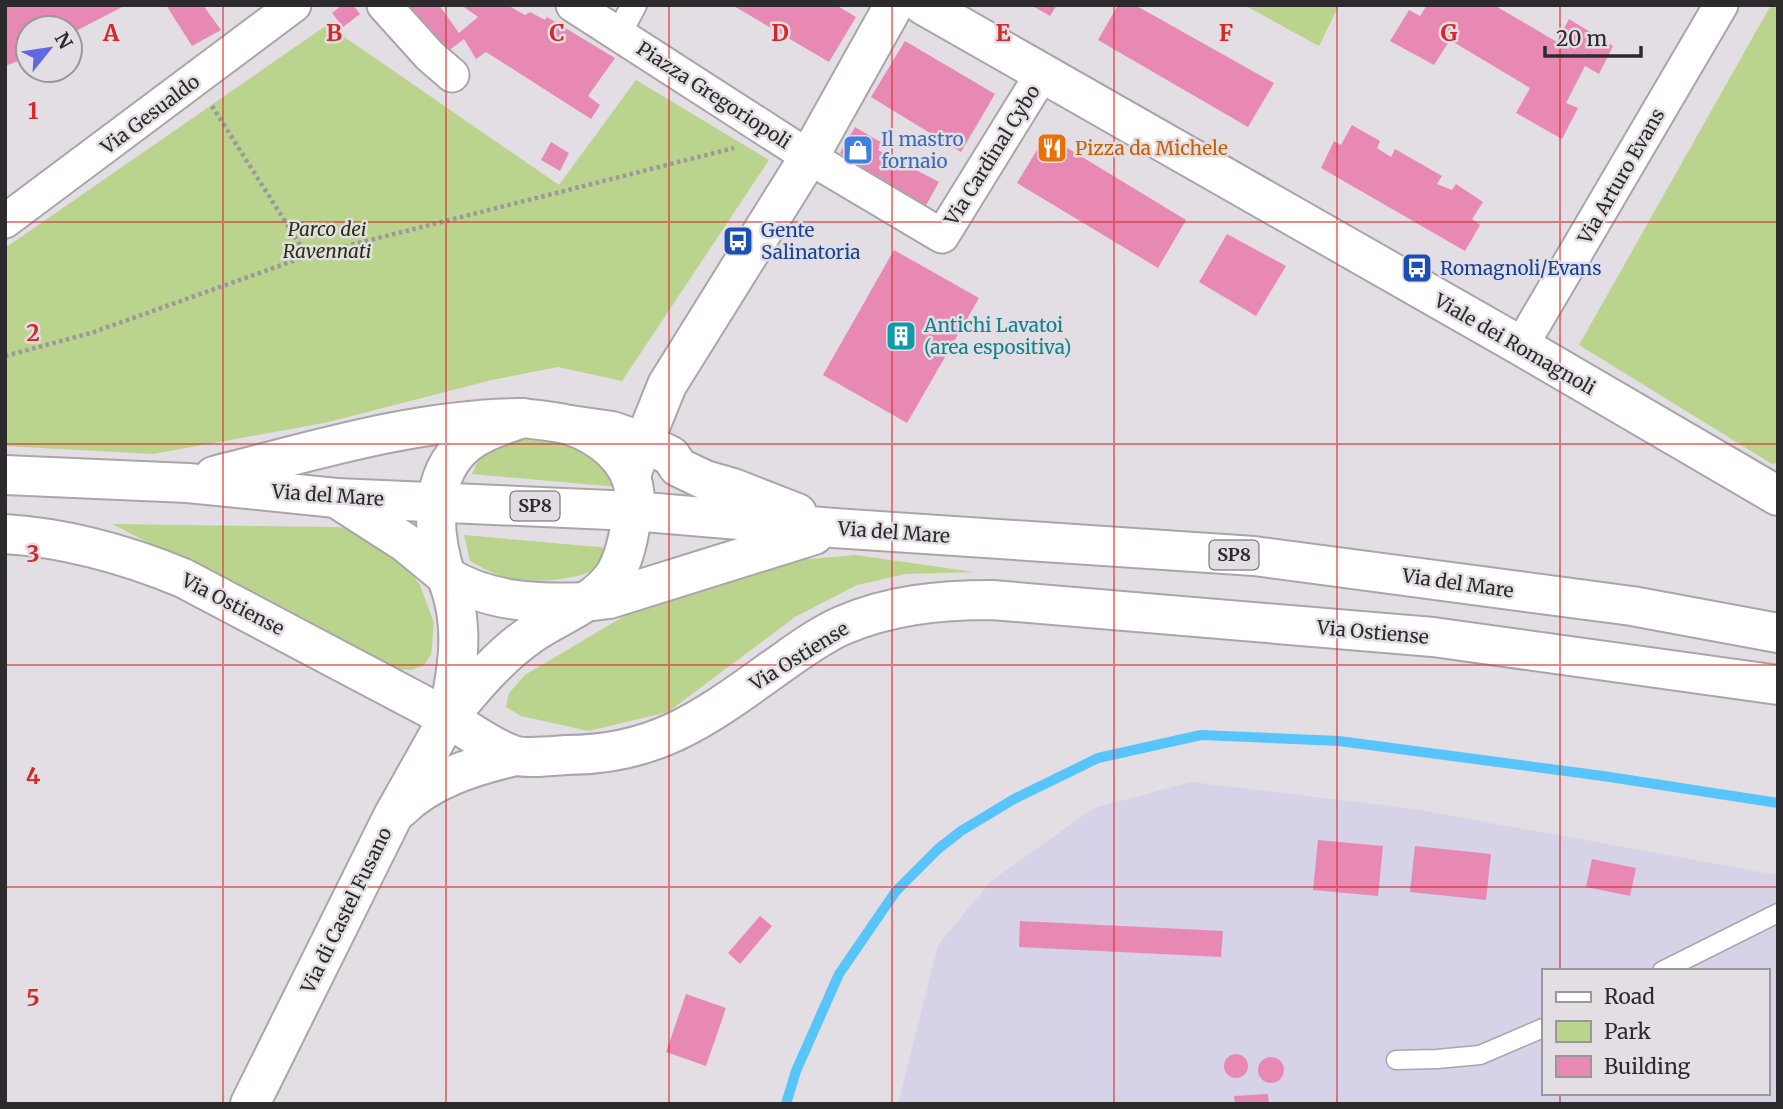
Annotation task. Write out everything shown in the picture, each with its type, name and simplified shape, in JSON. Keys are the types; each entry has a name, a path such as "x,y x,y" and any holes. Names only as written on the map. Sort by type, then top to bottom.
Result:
{"main road":[{"path":"448,719 503,656 533,633 585,603 612,578 628,539 635,476 667,385 794,147 894,5"},
{"name":"Viale dei Romagnoli","path":"923,5 1778,496"},
{"path":"570,425 624,411 638,405 667,385"},
{"path":"188,482 399,430 486,418 522,418 612,431 635,476"},
{"path":"448,719 456,675 459,635 455,599 437,546 437,501 442,481 459,451 489,430 522,418"},
{"path":"635,476 671,456 678,467 705,480 733,488 834,528"},
{"name":"Via del Mare","path":"5,475 188,482 336,498 437,501 635,476 834,528 1254,556 1632,606 1778,633"},
{"path":"336,498 406,543 446,576 474,591 546,604 585,603 609,598 834,528"},
{"name":"Via Ostiense","path":"5,534 88,545 183,578 515,756 595,755 650,743 686,727 719,707 790,657 839,627 897,607 961,600 992,600 1433,637 1778,685"},
{"name":"Via di Castel Fusano","path":"250,1104 393,816 448,719"},
{"path":"393,816 412,797 435,783 480,765 515,756"}],"street":[{"name":"Via Gesualdo","path":"5,220 295,5"},
{"path":"384,5 430,56 452,75"},
{"name":"Piazza Gregoriopoli","path":"573,5 626,19 794,147 942,236"},
{"name":"Via Arturo Evans","path":"1521,346 1721,5"},
{"name":"Via Cardinal Cybo","path":"942,236 1042,74"}],"lane":[{"path":"1666,969 1778,913"},
{"path":"1396,1060 1480,1055 1542,1028"}],"path":[{"path":"195,80 307,256"},
{"path":"5,356 91,333 307,256 794,147"}],"shaded area":[{"path":"1191,782 1415,809 1778,875 1778,1104 898,1104 938,945 991,881 1094,808"}],"green space":[{"path":"1244,5 1339,5 1319,46"},
{"path":"1771,5 1778,5 1778,463 1772,464 1579,345"},
{"name":"Parco dei Ravennati","path":"327,25 559,185 636,80 769,160 622,381 558,367 492,380 324,423 153,454 5,446 5,248"},
{"path":"521,439 567,445 595,456 618,487 472,474 483,449"},
{"path":"112,524 338,527 372,532 399,557 420,585 434,623 431,655 424,665 411,670 395,669"},
{"path":"464,535 610,548 603,564 584,574 556,580 516,580 470,561"},
{"path":"856,555 974,572 905,574 857,585 795,617 668,712 589,731 521,716 506,707 509,693 525,675 663,593 758,563"}],"building":[{"path":"5,5 126,5 84,27 84,14 14,14 14,62 5,66"},
{"path":"166,5 203,5 221,30 192,46"},
{"path":"342,5 353,5 360,14 343,27 332,13"},
{"path":"397,5 439,5 459,33 478,17 461,5 507,5 525,15 530,12 545,20 547,17 615,58 588,96 600,105 591,119 486,52 476,59 464,39 440,57"},
{"path":"732,5 836,5 856,17 829,62"},
{"path":"1031,5 1057,5 1050,16"},
{"path":"1118,5 1135,5 1274,83 1248,127 1098,40"},
{"path":"1427,5 1494,5 1557,42 1569,19 1613,46 1599,74 1585,66 1566,103 1578,108 1562,139 1516,113 1530,88 1450,40 1434,65 1390,41 1409,10 1420,16"},
{"path":"905,41 995,94 961,152 871,97"},
{"path":"1352,125 1380,141 1377,148 1391,157 1395,149 1442,176 1437,184 1452,190 1456,184 1483,202 1472,219 1480,225 1465,251 1321,168 1334,141 1341,145"},
{"path":"855,127 882,143 878,150 939,182 925,207 840,153"},
{"path":"1046,135 1186,220 1158,268 1017,183"},
{"path":"551,142 569,153 560,171 541,160"},
{"path":"1227,234 1286,266 1256,316 1199,282"},
{"name":"Antichi Lavatoi (area espositiva)","path":"894,250 979,298 907,423 823,375"},
{"path":"1318,840 1383,846 1378,896 1313,890"},
{"path":"1415,846 1491,854 1486,900 1410,892"},
{"path":"1592,859 1636,868 1630,896 1586,887"},
{"path":"760,916 772,926 740,964 728,953"},
{"path":"1020,921 1223,931 1221,957 1019,947"},
{"path":"686,994 726,1008 706,1066 666,1052"},
{"path":"1236,1054 1245,1057 1248,1066 1245,1075 1236,1078 1227,1075 1224,1066 1227,1057"},
{"path":"1271,1057 1280,1061 1284,1070 1280,1079 1271,1083 1262,1079 1258,1070 1262,1061"},
{"path":"1268,1094 1269,1104 1235,1104 1234,1096"}],"waterway":[{"path":"786,1104 796,1071 839,974 896,891 938,849 961,831 1014,799 1098,758 1201,735 1339,741 1603,776 1778,803"}],"place":[{"name":"Pizza da Michele","path":"1052,148"},
{"name":"Il mastro fornaio","path":"858,150"},
{"name":"Gente Salinatoria","path":"738,241"},
{"name":"Romagnoli/Evans","path":"1417,268"},
{"name":"Antichi Lavatoi (area espositiva)","path":"901,336"}]}
